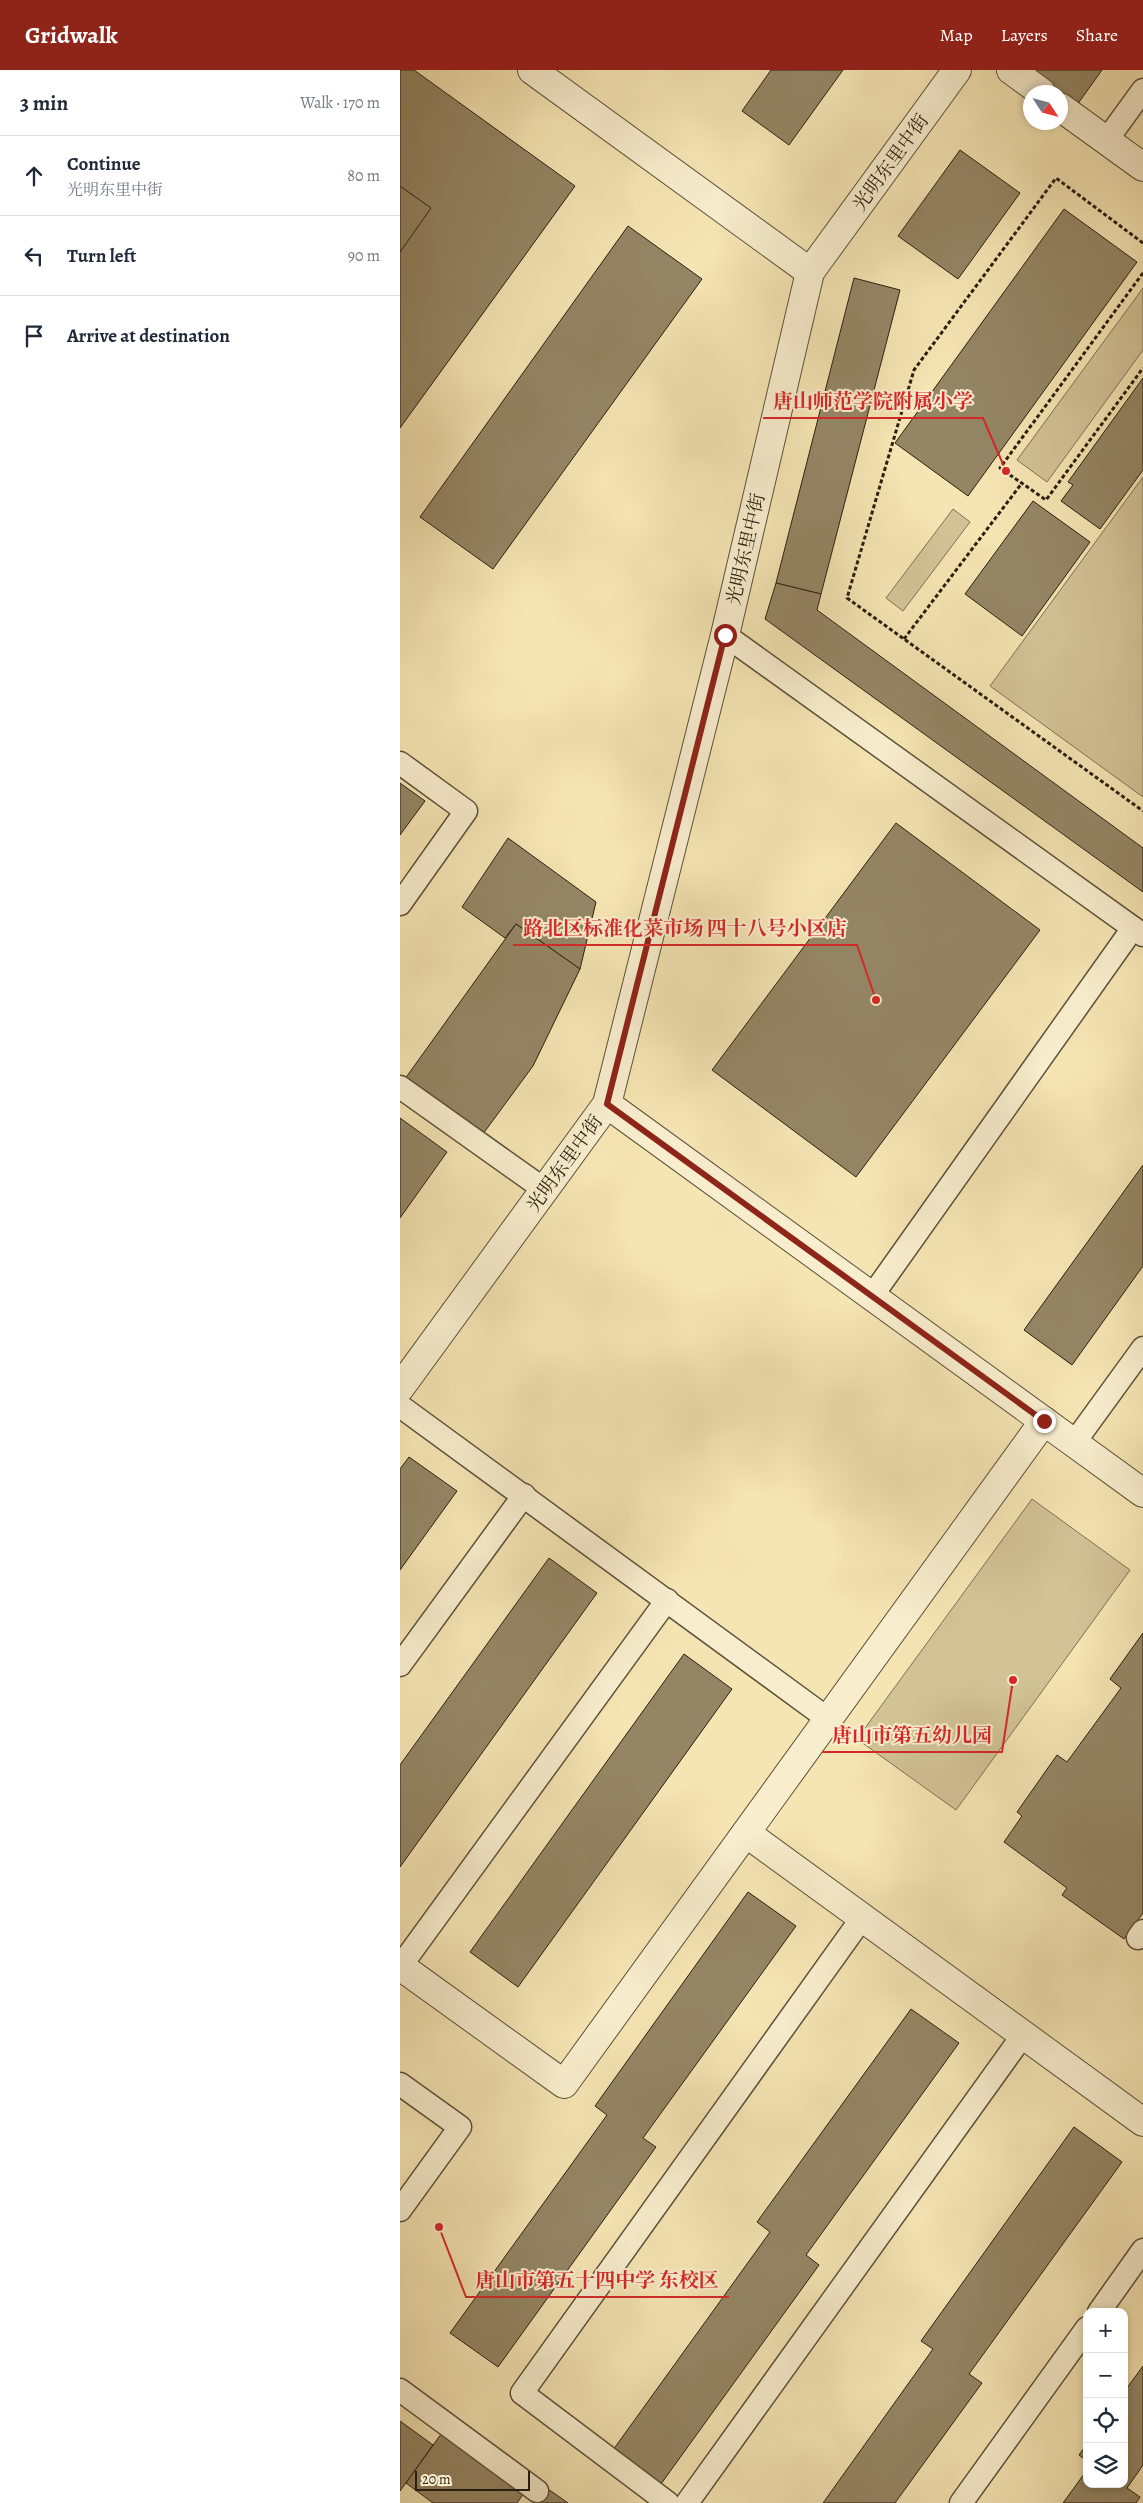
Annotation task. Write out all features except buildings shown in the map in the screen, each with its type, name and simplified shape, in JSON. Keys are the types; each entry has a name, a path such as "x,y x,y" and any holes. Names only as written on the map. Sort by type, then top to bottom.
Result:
{"street":[{"path":"532,70 810,272"},
{"name":"光明东里中街","path":"400,1388 607,1104 725,635 810,272 957,70"},
{"path":"1010,70 1031,85"},
{"path":"1068,113 1143,167"},
{"path":"607,1104 1143,1493"},
{"path":"400,1966 564,2084 1044,1421"},
{"path":"746,1833 1143,2122"}],"lane":[{"path":"1106,140 1143,90"},
{"path":"725,635 1138,932 872,1296"},
{"path":"400,763 466,811 400,904"},
{"path":"400,1087 545,1190"},
{"path":"1074,1443 1143,1348"},
{"path":"400,1406 828,1719"},
{"path":"400,1665 524,1495"},
{"path":"400,1966 666,1600"},
{"path":"668,2503 522,2393 862,1918"},
{"path":"688,2503 1023,2034"},
{"path":"400,2084 460,2127 400,2210"},
{"path":"1102,2308 1143,2250"},
{"path":"961,2503 1083,2334"},
{"path":"400,2390 537,2490"}],"path":[{"path":"1143,243 1056,178 914,370 847,598 1143,811"},
{"path":"1143,273 1000,468 1046,500 1143,368"},
{"path":"904,639 1022,483"}],"shaded area":[{"path":"1143,288 1143,350 1047,482 1017,460"},
{"path":"1143,477 1143,797 990,686"},
{"path":"953,509 970,522 903,611 886,598"},
{"path":"1032,1499 1130,1570 956,1810 857,1739"}],"place":[{"name":"唐山师范学院附属小学","path":"1006,471"},
{"name":"路北区标准化菜市场 四十八号小区店","path":"876,1000"},
{"name":"唐山市第五幼儿园","path":"1013,1680"},
{"name":"唐山市第五十四中学 东校区","path":"439,2227"}],"route":[{"path":"725,635 607,1104 1044,1421"}]}
